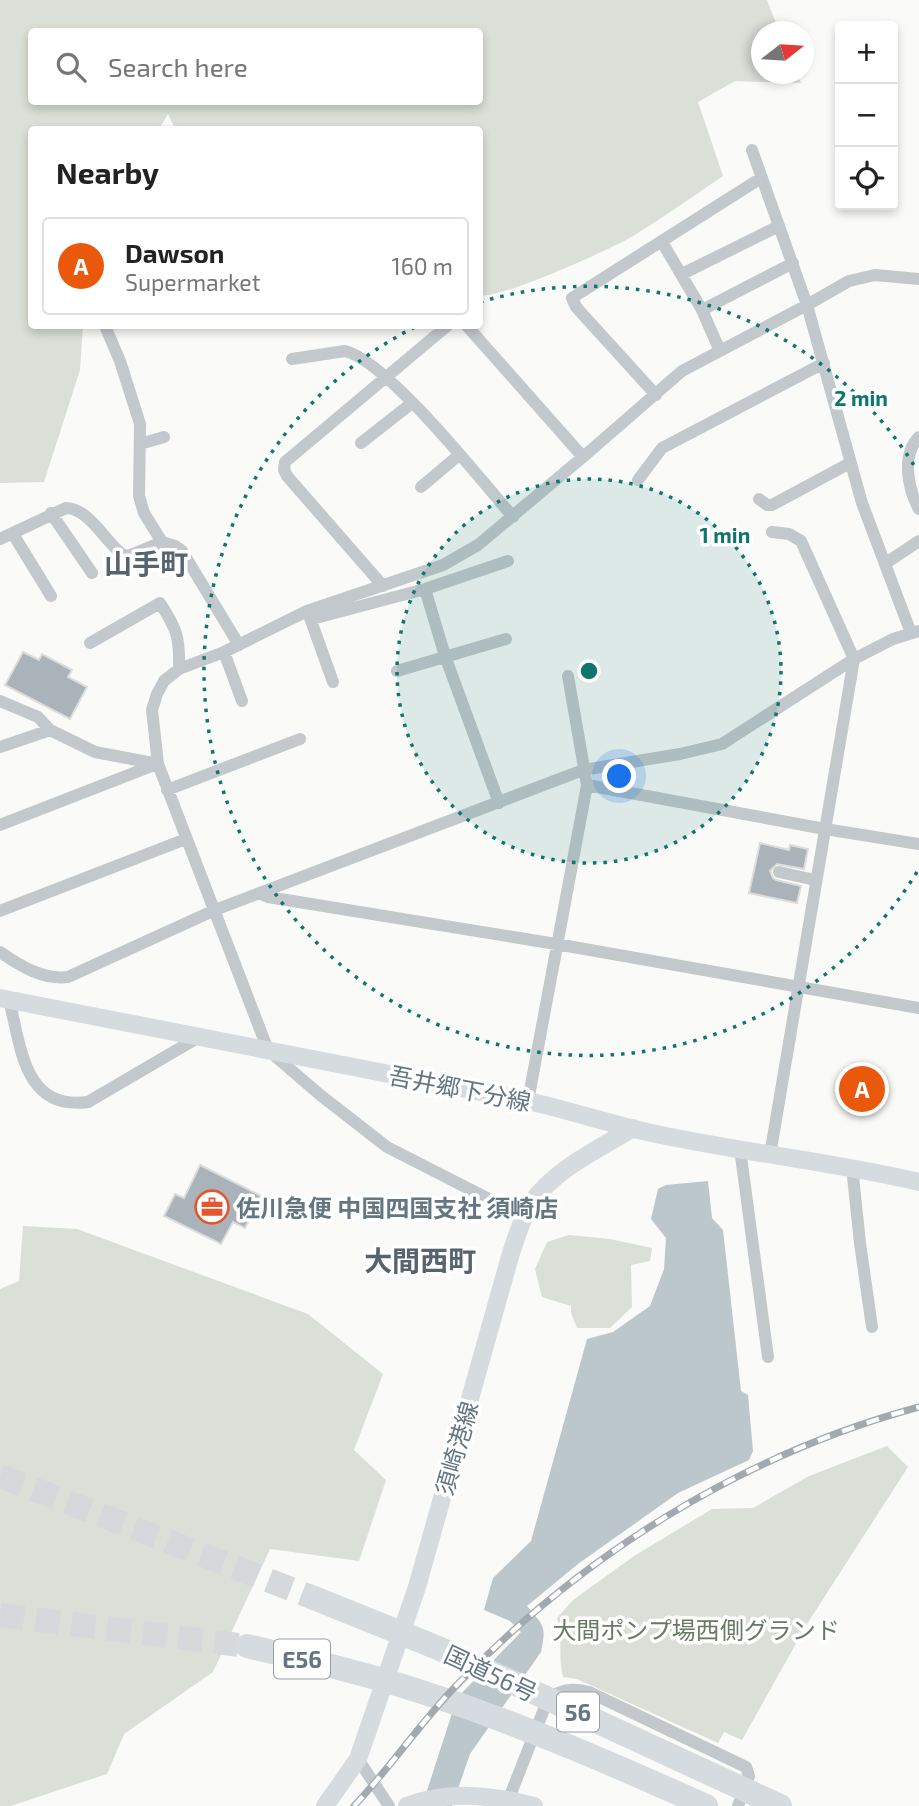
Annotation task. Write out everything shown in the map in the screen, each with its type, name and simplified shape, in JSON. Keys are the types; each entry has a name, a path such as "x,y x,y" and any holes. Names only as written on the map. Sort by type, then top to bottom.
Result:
{"highway":[{"name":"国道56号","path":"314,1598 504,1678 780,1806"},
{"name":"E56","path":"247,1646 426,1693 509,1722 618,1766 706,1806"}],"main road":[{"name":"吾井郷下分線","path":"4,999 528,1101 633,1128 740,1150 852,1167 919,1182"},
{"name":"須崎港線","path":"325,1806 358,1759 417,1587 511,1253 524,1217 536,1197 556,1177 633,1128"},
{"path":"407,1806 438,1797 487,1796 534,1806"}],"street":[{"path":"0,952 22,966 53,978 68,977 215,910 583,770 680,754 722,744 854,659 893,639 915,632 862,503 807,305 752,150"},
{"path":"656,395 576,307 572,298 761,178"},
{"path":"682,274 779,226"},
{"path":"662,242 702,310 720,351"},
{"path":"702,310 793,263"},
{"path":"524,1217 387,1147 268,1050 158,764 152,710 164,681 179,669 452,560 478,545 682,371 849,281 875,275 919,279"},
{"path":"106,329 138,413 139,496 144,513 162,542"},
{"path":"383,586 287,476 284,470 285,462 443,329"},
{"path":"470,329 583,457"},
{"path":"292,359 345,351 353,353 385,376 412,403 513,517"},
{"path":"638,480 662,448 824,363"},
{"path":"362,443 412,403"},
{"path":"140,444 163,437"},
{"path":"919,437 909,452 908,471 909,485 919,509"},
{"path":"421,487 459,454"},
{"path":"759,499 772,505 850,463"},
{"path":"0,539 66,508 77,510 123,555 128,556 162,542 175,545 182,551 239,645"},
{"path":"51,513 92,573"},
{"path":"770,1155 796,988 854,659 801,541 794,536 772,532"},
{"path":"13,534 51,596"},
{"path":"886,564 919,541"},
{"path":"310,615 425,589 508,561"},
{"path":"425,589 445,656 499,803"},
{"path":"90,643 160,603 175,625 180,642 179,669"},
{"path":"310,615 333,682"},
{"path":"397,671 506,639"},
{"path":"224,652 242,701"},
{"path":"528,1101 587,785 568,677"},
{"path":"0,701 38,718 50,730 95,752 158,764"},
{"path":"0,747 50,730"},
{"path":"167,790 300,739"},
{"path":"0,825 158,764"},
{"path":"587,785 919,844"},
{"path":"0,911 186,838"},
{"path":"779,872 815,880"},
{"path":"258,894 919,1008"},
{"path":"4,999 31,1080 58,1101 74,1104 88,1102 200,1037"},
{"path":"740,1150 768,1357"},
{"path":"852,1167 861,1256 872,1327"},
{"path":"506,1806 548,1699 560,1691 576,1689 589,1692 746,1767 749,1776 738,1806"},
{"path":"358,1759 389,1806"}],"green space":[{"path":"0,0 767,0 775,21 751,21 751,81 735,81 698,102 723,176 622,242 580,262 490,295 483,295 483,126 174,126 168,114 161,126 28,126 28,329 83,329 80,370 44,482 0,483"},
{"path":"23,1226 77,1229 308,1314 383,1374 354,1450 386,1480 359,1561 270,1549 213,1672 124,1734 107,1774 11,1806 0,1806 0,1289 19,1281"},
{"path":"569,1235 610,1239 652,1248 650,1261 631,1265 632,1307 610,1328 577,1328 571,1306 542,1297 535,1269 547,1242"},
{"name":"大間ポンプ場西側グランド","path":"887,1446 908,1467 807,1624 742,1740 724,1732 718,1743 577,1679 563,1677 557,1618 573,1600 634,1556 712,1509 753,1508 809,1476"}],"shaded area":[{"path":"708,1181 712,1218 723,1230 741,1391 748,1395 753,1451 749,1460 678,1493 578,1564 527,1606 542,1626 544,1636 541,1652 470,1754 452,1806 422,1806 457,1698 521,1632 510,1621 484,1610 493,1578 531,1541 587,1339 613,1332 650,1306 664,1269 666,1238 651,1219 658,1189 666,1185"}],"building":[{"path":"23,652 39,660 42,654 72,670 68,677 87,687 70,719 5,685"},
{"path":"760,843 789,850 790,845 808,849 804,869 777,864 770,871 776,880 801,886 797,903 749,893"},
{"name":"佐川急便 中国四国支社 須崎店","path":"200,1165 261,1196 245,1228 233,1222 221,1244 164,1216 175,1194 184,1198"}],"tunnel":[{"path":"0,1476 314,1598"},
{"path":"0,1615 247,1646"}],"railway":[{"path":"354,1806 453,1689 502,1641 554,1596 609,1554 667,1516 727,1482 853,1427 919,1407"}],"place":[{"name":"Dawson","path":"862,1089"},
{"name":"佐川急便 中国四国支社 須崎店","path":"212,1207"}],"district":[{"name":"山手町","path":"146,563"},
{"name":"大間西町","path":"420,1260"}]}
